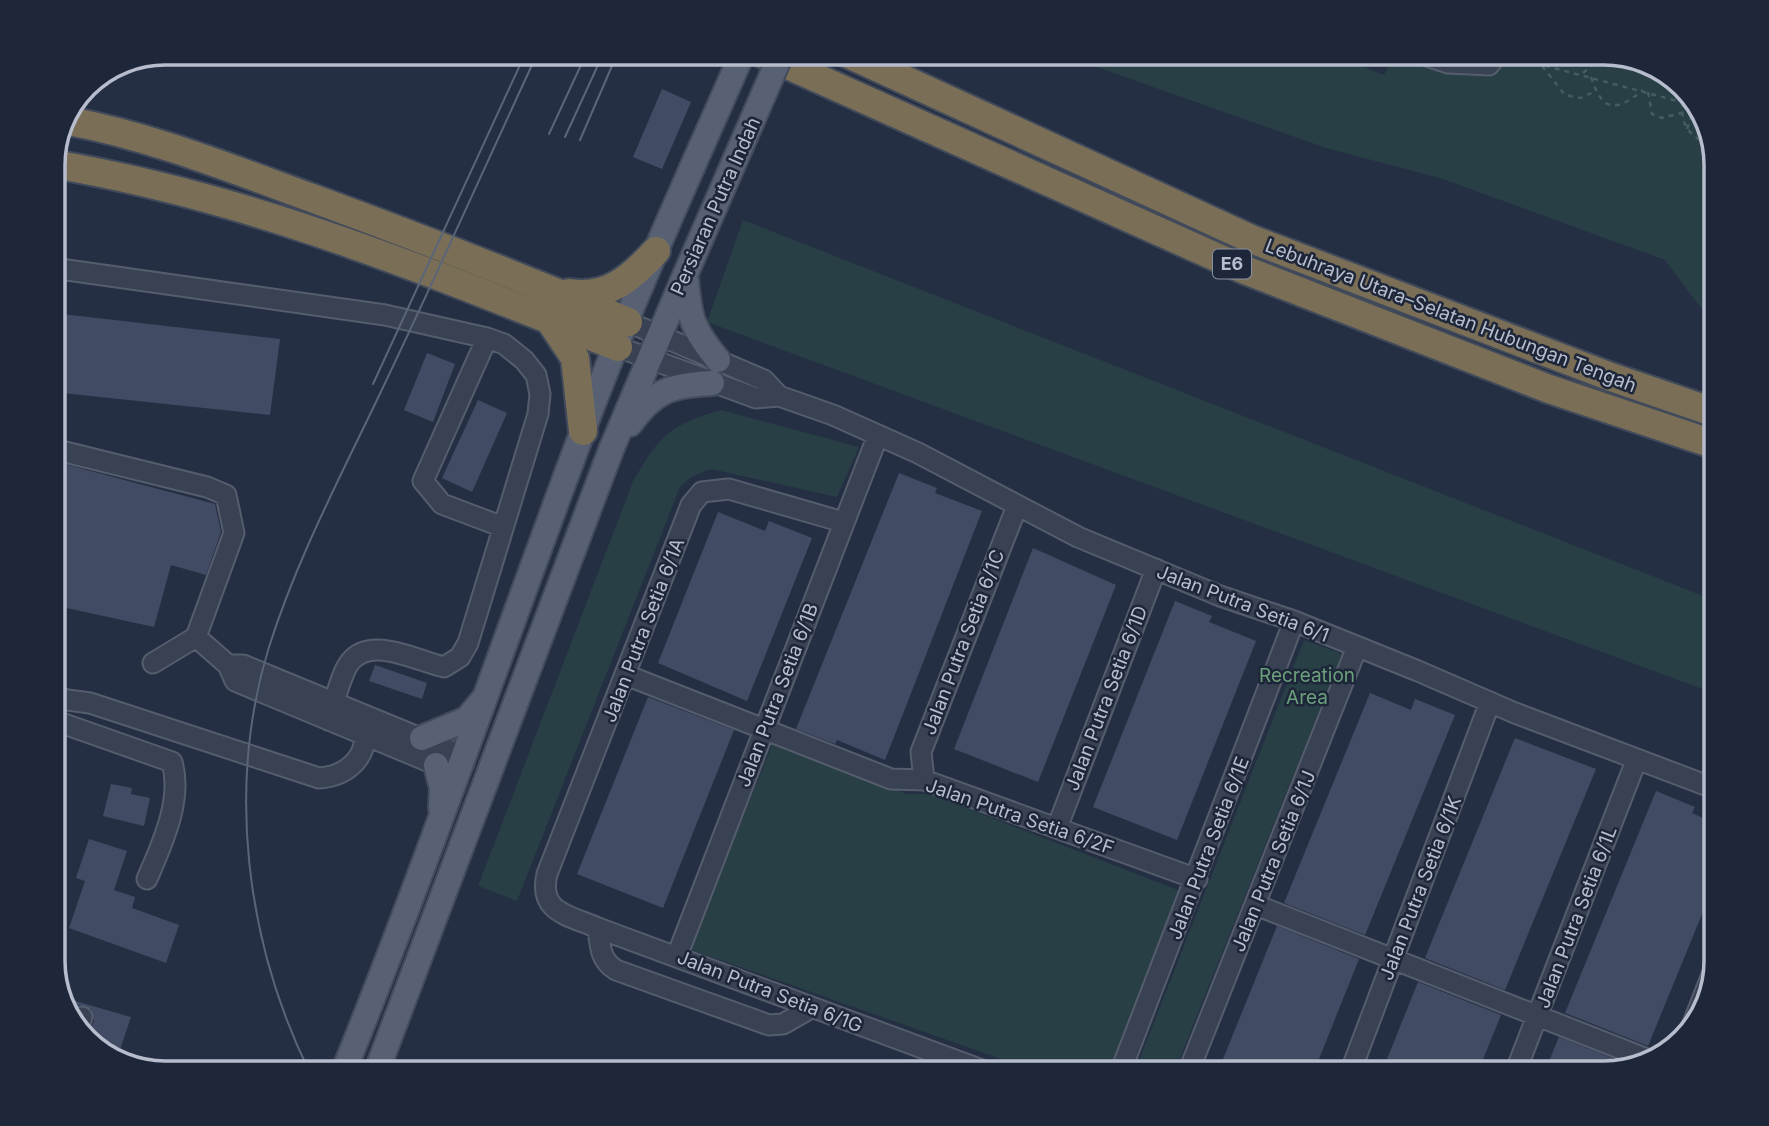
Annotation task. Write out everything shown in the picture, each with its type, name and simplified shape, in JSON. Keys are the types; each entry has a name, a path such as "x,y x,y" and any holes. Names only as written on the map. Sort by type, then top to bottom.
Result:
{"highway":[{"name":"Lebuhraya Utara–Selatan Hubungan Tengah","path":"788,65 1245,270 1549,389 1704,441"},
{"name":"Lebuhraya Utara–Selatan Hubungan Tengah","path":"872,65 1251,239 1611,377 1704,409"},
{"path":"74,122 174,148 427,240 552,290 623,334"},
{"path":"65,166 125,176 233,204 417,265 549,319 623,334"},
{"path":"552,290 587,296 601,293 625,281 656,251"},
{"path":"549,319 575,358 583,430"}],"main road":[{"name":"Persiaran Putra Indah","path":"348,1061 464,763 583,430 639,290 737,65"},
{"name":"Persiaran Putra Indah","path":"611,450 776,65"},
{"path":"381,1061 611,450 644,404 677,385 715,372 696,334 688,305 686,273"},
{"path":"422,738 467,719 488,694"},
{"path":"478,807 473,783 464,763 501,743"},
{"path":"436,765 442,788 440,826"}],"street":[{"path":"1470,65 1489,65"},
{"path":"65,270 385,315 504,344 536,374 540,394 531,441 468,643 460,657 444,667 383,649 370,651 350,663 331,711"},
{"path":"623,334 659,335 715,372"},
{"path":"623,334 649,360 715,372"},
{"path":"486,338 423,481 442,504 503,527"},
{"name":"Jalan Putra Setia 6/1","path":"715,372 764,380 779,396 878,435 1078,537 1220,596 1294,621 1636,761 1704,785"},
{"name":"Jalan Putra Setia 6/1B","path":"677,956 878,435"},
{"path":"65,452 207,487 226,495 233,533 196,637 153,663"},
{"name":"Jalan Putra Setia 6/1A","path":"551,908 545,885 547,874 691,505 702,492 729,489 843,522"},
{"name":"Jalan Putra Setia 6/1C","path":"924,780 921,752 1017,506"},
{"name":"Jalan Putra Setia 6/1D","path":"1057,828 1156,569"},
{"name":"Jalan Putra Setia 6/1E","path":"1125,1061 1294,621"},
{"path":"196,637 228,665 243,665 331,711 366,735 449,770 464,763 454,752 360,713 331,711"},
{"name":"Jalan Putra Setia 6/1J","path":"1193,1061 1357,647"},
{"name":"Jalan Putra Setia 6/2F","path":"626,676 891,779 924,780 1197,879"},
{"path":"65,700 90,703 319,778 332,777 348,769 362,755 366,735 360,713"},
{"name":"Jalan Putra Setia 6/1K","path":"1354,1061 1490,702"},
{"path":"65,724 173,762 176,775 165,838 147,879"},
{"name":"Jalan Putra Setia 6/1L","path":"1520,1061 1636,761"},
{"path":"1256,905 1637,1055"},
{"name":"Jalan Putra Setia 6/1G","path":"551,908 943,1061"},
{"path":"598,928 602,955 606,964 616,970 769,1025 783,1024 811,1008"}],"path":[{"path":"1541,65 1682,102 1681,113 1686,130 1700,140"},
{"path":"1541,65 1565,94 1581,99 1595,91"},
{"path":"1581,74 1592,65"},
{"path":"1591,77 1595,91 1609,106 1626,103 1645,91"},
{"path":"1645,91 1652,114 1662,118 1681,113"},
{"path":"1686,130 1691,116"}],"green space":[{"path":"1091,65 1359,65 1384,75 1389,65 1605,65 1643,72 1670,89 1680,99 1694,120 1701,139 1704,164 1704,312 1665,260 1443,179 1326,148"},
{"path":"743,220 1704,596 1704,690 707,322"},
{"path":"721,410 859,447 837,497 711,469 691,477 680,487 517,901 478,886 632,484 650,455 667,435 689,421"},
{"name":"Recreation Area","path":"1304,640 1342,654 1179,1061 1139,1061"},
{"path":"773,743 907,794 930,794 1178,890 1115,1061 1007,1061 689,949"}],"building":[{"path":"662,89 691,102 662,169 633,157"},
{"path":"65,314 280,339 270,415 65,393"},
{"path":"427,353 455,364 433,422 404,410"},
{"path":"478,400 507,413 472,492 442,478"},
{"path":"65,464 215,504 221,532 206,575 171,565 154,627 65,608"},
{"path":"899,473 937,488 935,493 982,511 885,760 837,740 835,744 796,729"},
{"path":"718,512 765,531 769,521 812,538 747,701 658,663"},
{"path":"1033,548 1116,585 1038,782 954,749"},
{"path":"1175,601 1212,616 1209,622 1256,641 1177,840 1093,807"},
{"path":"375,665 427,683 422,699 369,681"},
{"path":"1370,693 1411,710 1415,699 1455,715 1365,935 1284,903"},
{"path":"648,697 734,730 663,908 577,874"},
{"path":"1515,738 1596,769 1505,990 1425,958"},
{"path":"111,784 132,788 131,794 150,798 144,826 103,816"},
{"path":"1656,791 1695,807 1692,813 1704,818 1704,909 1648,1046 1565,1013"},
{"path":"89,839 127,851 114,890 135,897 132,908 179,925 166,963 69,928 85,881 76,878"},
{"path":"1277,926 1359,959 1318,1061 1222,1061"},
{"path":"1418,982 1501,1015 1482,1061 1386,1061"},
{"path":"72,1000 131,1017 120,1051 90,1028 94,1021 91,1009 79,1005 76,1007"},
{"path":"1559,1037 1617,1060 1605,1061 1549,1061"}],"tram line":[{"path":"373,384 520,65"},
{"path":"305,1061 288,1023 271,971 249,864 246,809 248,754 256,700 269,647 308,545 532,65"},
{"path":"549,134 581,65"},
{"path":"565,137 598,65"},
{"path":"580,140 612,65"}]}
